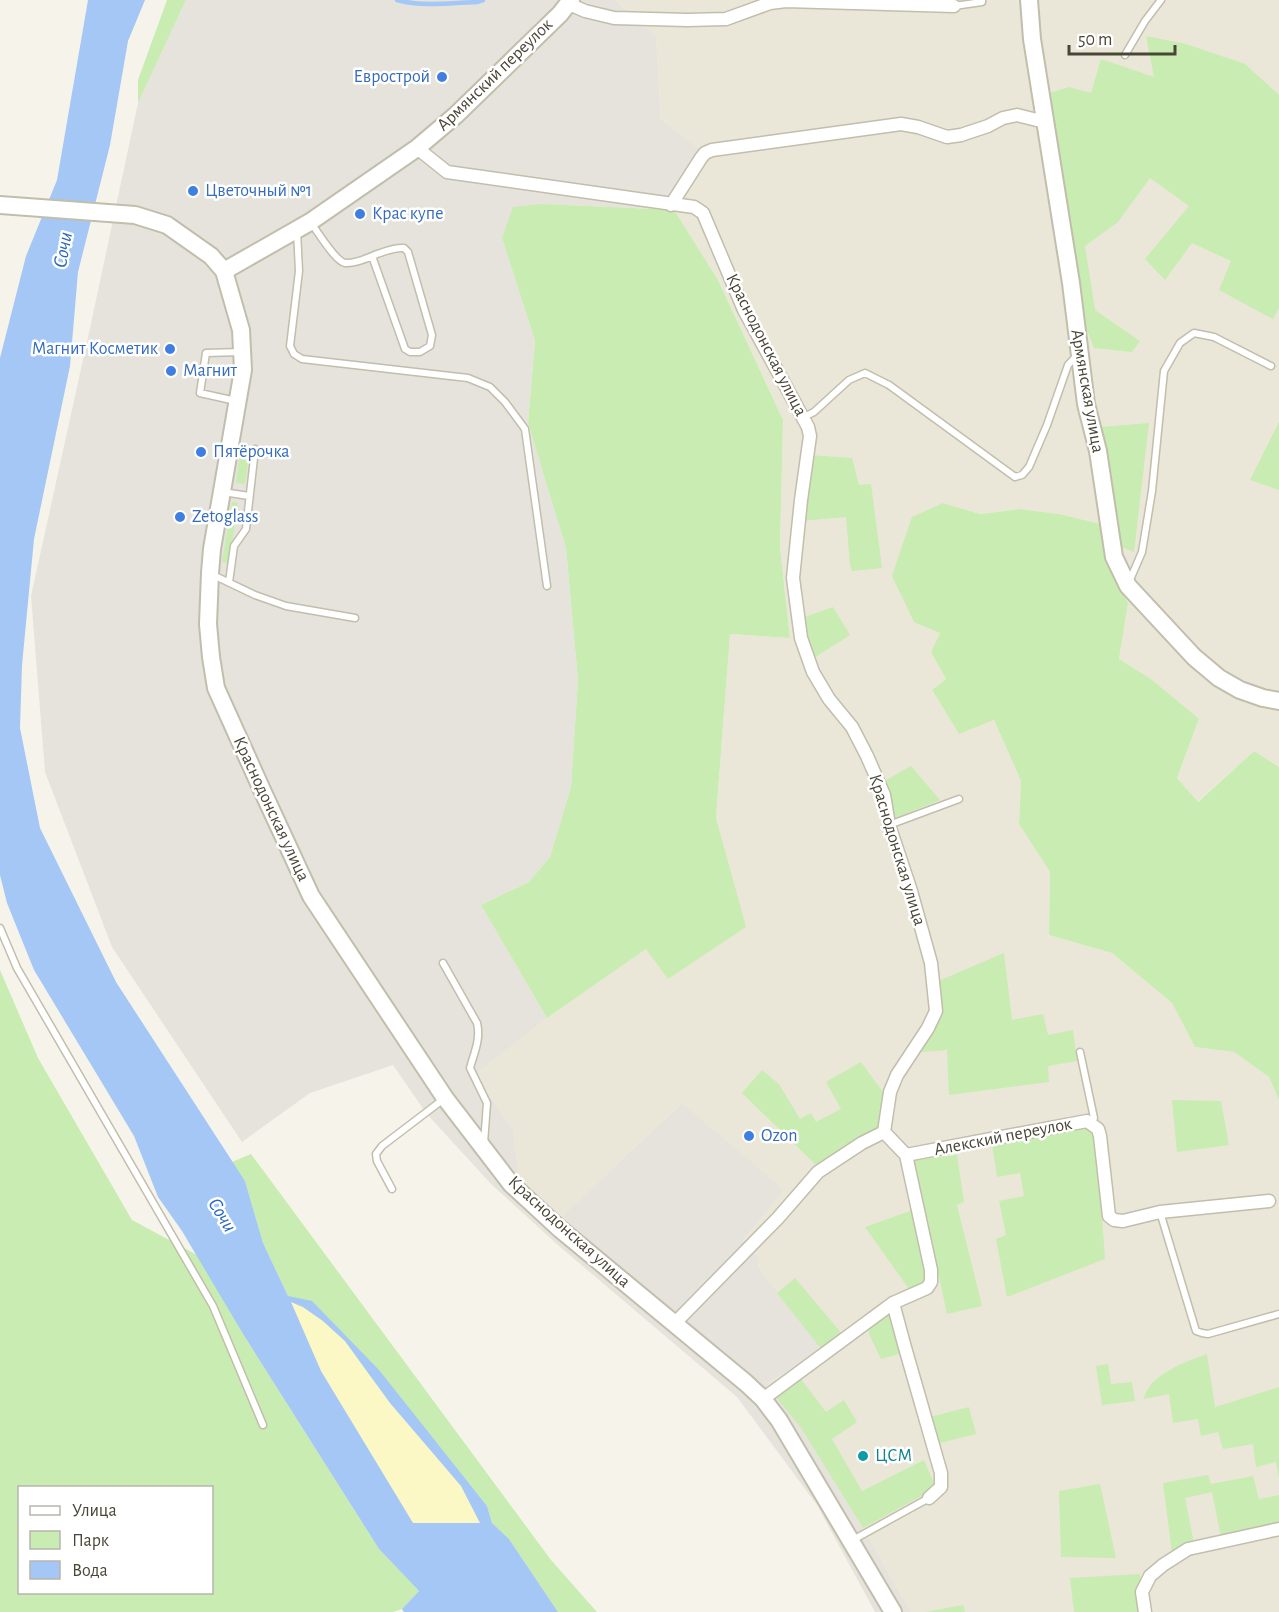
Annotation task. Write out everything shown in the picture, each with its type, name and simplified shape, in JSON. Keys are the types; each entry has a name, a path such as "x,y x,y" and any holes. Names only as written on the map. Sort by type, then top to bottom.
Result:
{"street":[{"name":"Армянская улица","path":"1029,0 1032,39 1071,283 1086,404 1098,451 1114,557 1128,586 1194,657 1219,678 1239,690 1279,701"},
{"path":"570,2 585,11 614,18 687,20 726,19 770,3 786,1 954,6"},
{"name":"Армянский переулок","path":"224,271 304,226 417,148 456,115 570,2"},
{"path":"671,204 701,158 712,150 901,124 947,137 962,135 1017,115 1045,122"},
{"name":"Краснодонская улица","path":"417,148 447,172 694,207 703,213 744,310 804,417 810,436 793,578 801,638 813,672 829,699 852,727 884,795 889,825 911,891 931,963 936,1011 928,1028 897,1075 890,1092 884,1132"},
{"name":"Краснодонская улица","path":"0,205 135,215 167,225 211,256 224,271 241,330 243,370 210,573 208,624 211,657 216,688 311,896 445,1098 511,1184 763,1399 779,1420 893,1612"},
{"name":"Алекский переулок","path":"906,1155 1087,1120 1098,1129 1101,1136 1109,1216 1114,1220 1123,1221 1160,1212 1269,1201"},
{"path":"674,1324 778,1218 818,1172 862,1143 884,1132 906,1155 927,1248 931,1282 927,1288 893,1303 763,1399"},
{"path":"893,1303 941,1473 941,1487 929,1498"},
{"path":"1145,1612 1142,1592 1150,1576 1188,1549 1279,1529"}],"lane":[{"path":"954,6 982,2 982,0"},
{"path":"1125,55 1145,21 1161,0"},
{"path":"304,226 341,261 346,263 396,247 404,248 408,252 432,335 430,346 420,352 410,352 405,349 372,256"},
{"path":"304,226 290,346 294,354 302,359 468,378 490,387 505,402 525,429 547,586"},
{"path":"1128,586 1142,552 1152,490 1164,371 1180,343 1194,333 1214,337 1270,366"},
{"path":"238,401 200,393 206,353 242,352"},
{"path":"804,417 814,412 849,380 866,373 889,385 1015,477 1022,475 1029,467 1047,425 1068,365 1080,352"},
{"path":"229,582 234,546 246,529 255,449"},
{"path":"222,492 249,496"},
{"path":"210,573 255,595 286,606 355,618"},
{"path":"889,825 959,799"},
{"path":"0,928 17,968 213,1306 263,1425"},
{"path":"443,963 479,1030 470,1068 487,1103 483,1150"},
{"path":"1080,1052 1094,1118"},
{"path":"392,1189 376,1161 376,1154 382,1146 445,1098"},
{"path":"1160,1212 1196,1331 1208,1334 1279,1314"},
{"path":"851,1541 929,1498"}],"shaded area":[{"path":"186,0 615,0 656,36 661,119 705,153 671,205 655,209 543,204 502,238 535,341 528,423 566,548 578,681 571,787 550,857 529,882 481,905 547,1018 475,1075 513,1129 519,1179 561,1217 682,1103 784,1190 743,1240 759,1259 758,1268 823,1351 766,1383 801,1428 863,1528 911,1612 875,1612 817,1505 737,1397 559,1246 491,1184 426,1113 393,1065 310,1093 242,1142 112,947 45,772 31,596 138,103"},
{"path":"615,0 1279,0 1279,767 1254,751 1197,802 1177,778 1199,720 1151,679 1119,659 1128,603 1104,558 1105,525 1059,514 1020,509 980,514 943,503 940,633 931,652 946,679 932,690 959,734 994,720 1021,781 1019,824 1050,872 1049,935 1112,953 1172,1003 1195,1047 1234,1052 1269,1077 1279,1100 1279,1612 911,1612 863,1528 801,1428 765,1383 759,1259 743,1240 783,1191 682,1103 561,1217 519,1179 513,1129 475,1075 547,1018 646,949 745,927 716,818 730,634 790,638 780,548 783,420 718,280 671,205 705,153 661,119 656,36"}],"green space":[{"path":"167,0 186,0 138,103 138,80"},
{"path":"1146,36 1186,44 1245,64 1279,95 1279,308 1273,319 1219,290 1231,261 1192,243 1165,280 1145,259 1189,206 1150,178 1118,222 1085,246 1095,310 1140,341 1132,352 1094,348 1082,317 1049,93 1069,87 1091,93 1101,59 1154,77"},
{"path":"543,204 655,209 671,205 718,280 783,420 780,548 790,638 730,634 716,818 746,927 668,979 646,949 547,1018 481,905 529,882 550,857 571,787 578,681 566,548 528,423 535,341 502,238 513,207"},
{"path":"1279,422 1279,490 1250,480"},
{"path":"1149,423 1134,552 1119,546 1108,461 1101,427"},
{"path":"241,447 250,448 245,484 236,483"},
{"path":"810,455 852,458 859,485 871,484 882,568 852,571 846,517 801,521"},
{"path":"232,502 238,503 229,563 222,562"},
{"path":"943,503 980,514 1020,509 1059,514 1105,525 1104,558 1128,603 1119,659 1151,679 1199,719 1177,778 1198,802 1254,751 1279,767 1279,1100 1269,1077 1234,1052 1195,1047 1172,1003 1112,953 1049,935 1050,872 1019,824 1021,781 994,720 959,734 932,690 946,679 931,652 940,633 914,622 892,576 912,517"},
{"path":"833,607 850,635 814,658 805,637 802,618"},
{"path":"911,766 940,800 893,819 883,782"},
{"path":"1004,953 1012,1020 1043,1014 1048,1035 1073,1030 1077,1061 1048,1066 1049,1082 949,1095 947,1050 920,1052 938,1018 936,982"},
{"path":"0,970 38,1058 132,1220 197,1255 243,1334 379,1549 419,1591 402,1609 393,1612 0,1612"},
{"path":"861,1062 885,1095 880,1130 817,1166 742,1093 762,1070 779,1084 800,1119 811,1113 816,1122 841,1109 826,1082"},
{"path":"1172,1100 1221,1101 1229,1145 1177,1152"},
{"path":"1085,1128 1096,1137 1105,1259 1007,1297 996,1239 1006,1235 999,1201 1024,1196 1020,1173 997,1177 992,1144"},
{"path":"251,1154 551,1560 597,1612 558,1612 509,1539 492,1523 487,1506 439,1446 288,1296 263,1243 245,1181 232,1162"},
{"path":"957,1155 964,1202 957,1205 982,1306 947,1314 914,1160"},
{"path":"913,1210 926,1277 923,1283 909,1289 865,1227"},
{"path":"795,1278 843,1335 823,1351 777,1293"},
{"path":"891,1312 902,1353 881,1359 869,1334 869,1326"},
{"path":"1207,1354 1215,1407 1279,1387 1279,1478 1276,1462 1256,1467 1253,1444 1223,1449 1218,1432 1201,1436 1198,1419 1173,1423 1169,1394 1144,1399 1147,1390 1160,1376 1179,1365"},
{"path":"1108,1364 1111,1384 1132,1382 1135,1401 1102,1405 1096,1366"},
{"path":"801,1379 826,1412 844,1400 857,1422 832,1439 862,1491 924,1460 936,1488 863,1528 801,1428 777,1398"},
{"path":"969,1407 976,1434 936,1444 930,1417"},
{"path":"1208,1475 1211,1484 1253,1476 1259,1499 1279,1495 1279,1523 1221,1537 1212,1492 1185,1498 1194,1543 1172,1553 1163,1483"},
{"path":"1100,1484 1116,1558 1061,1557 1059,1491"},
{"path":"1140,1574 1143,1612 1074,1612 1070,1578"},
{"path":"963,1605 965,1612 925,1612"}],"sand":[{"path":"290,1302 303,1307 323,1321 345,1341 390,1403 461,1486 481,1523 413,1523 321,1371"}],"water":[{"name":"Сочи","path":"88,0 145,0 128,41 110,145 78,272 70,366 34,539 22,665 20,728 40,828 116,982 245,1181 263,1243 288,1296 312,1301 379,1370 487,1506 492,1523 509,1539 558,1612 404,1612 402,1609 419,1591 379,1549 243,1334 182,1231 158,1197 134,1136 34,970 7,903 0,875 0,358 26,256 57,180","holes":["291,1302 303,1307 345,1341 390,1403 461,1486 480,1523 413,1523 321,1371"]}],"waterway":[{"path":"397,0 437,4 483,0"}],"place":[{"name":"Еврострой","path":"442,77"},
{"name":"Цветочный №1","path":"193,191"},
{"name":"Крас купе","path":"360,214"},
{"name":"Магнит Косметик","path":"170,349"},
{"name":"Магнит","path":"171,371"},
{"name":"Пятёрочка","path":"201,452"},
{"name":"Zetoglass","path":"180,517"},
{"name":"Ozon","path":"749,1136"},
{"name":"ЦСМ","path":"863,1456"}]}
